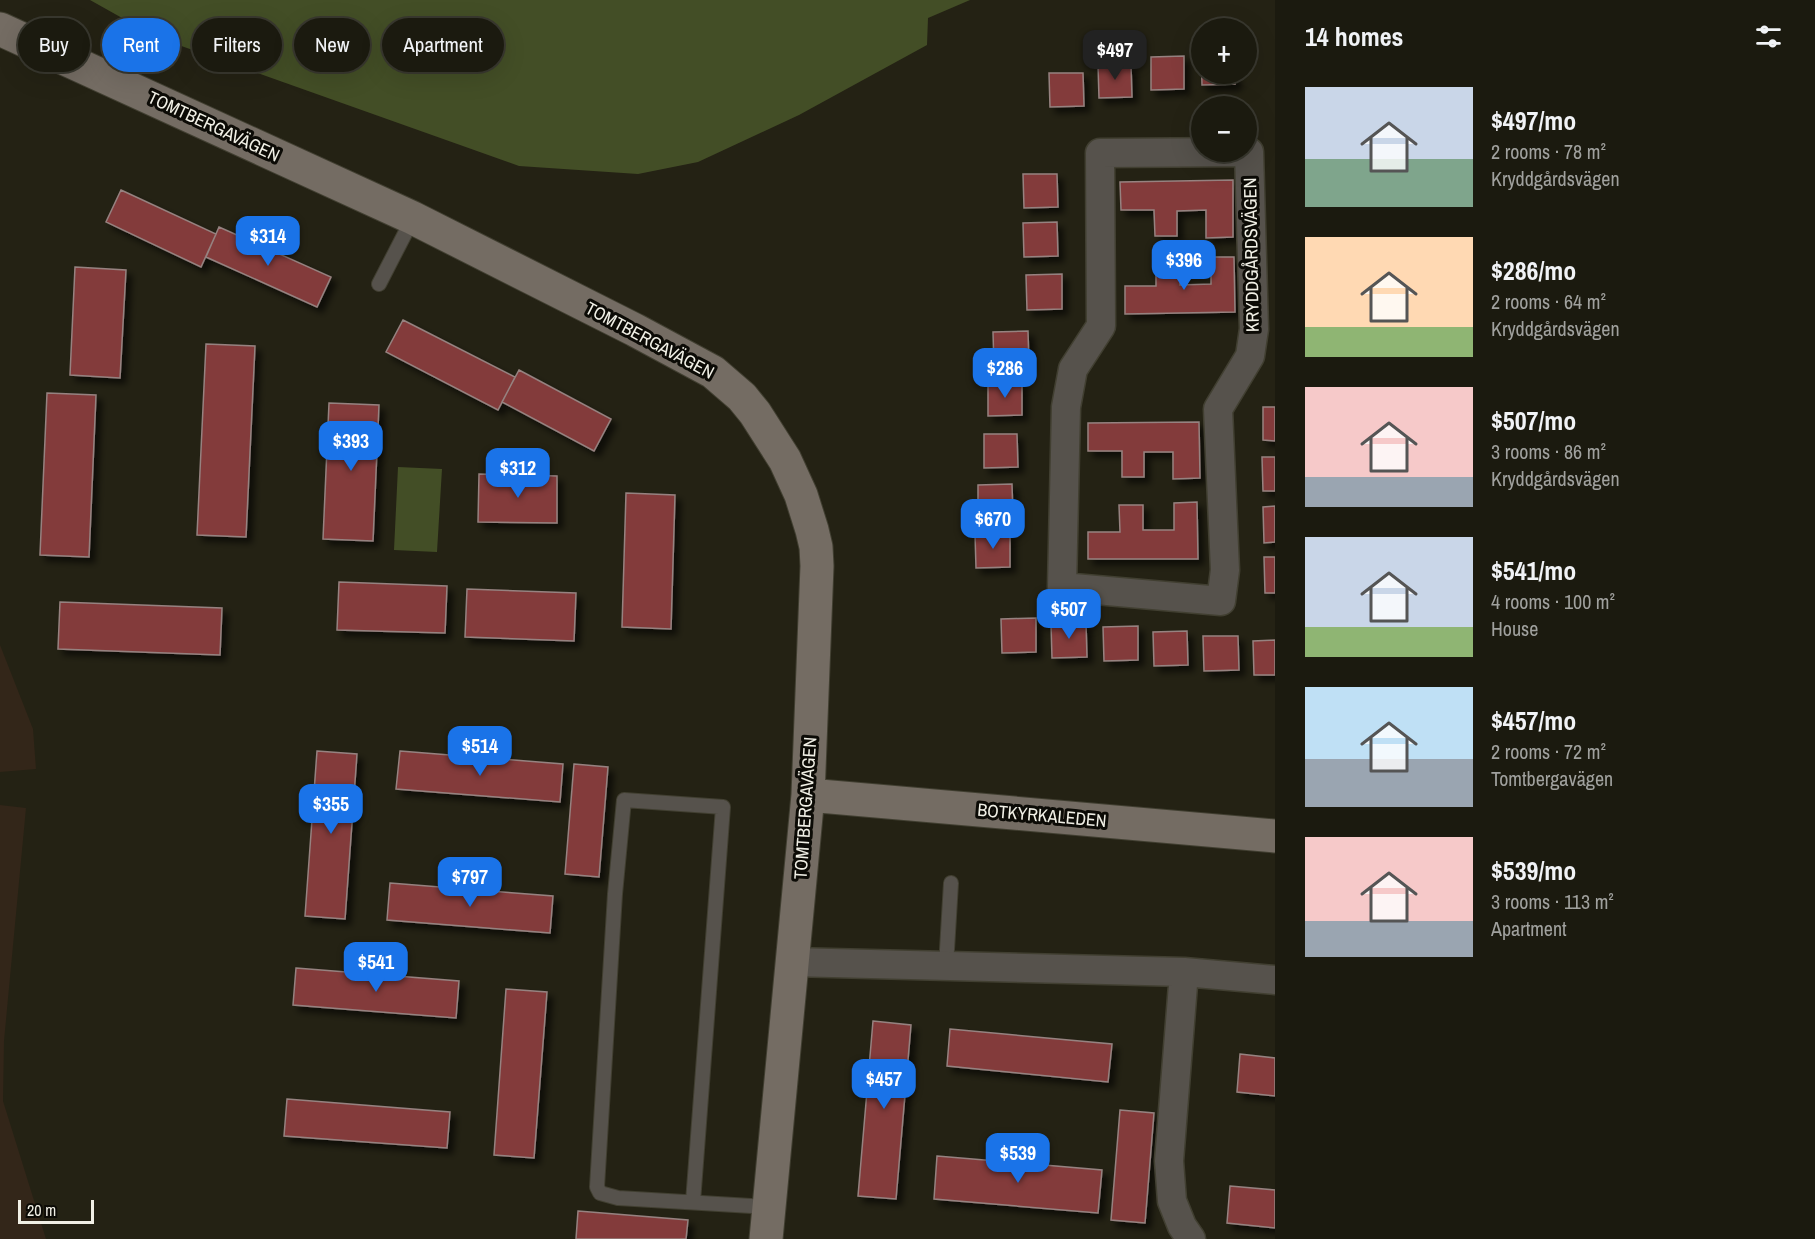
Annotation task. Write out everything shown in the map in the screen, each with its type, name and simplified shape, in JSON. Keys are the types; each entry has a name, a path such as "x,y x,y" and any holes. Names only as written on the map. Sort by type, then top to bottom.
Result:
{"street":[{"name":"TOMTBERGAVÄGEN","path":"0,29 413,218 635,330 713,372 742,397 755,412 785,460 801,495 816,547 817,566 808,795 768,1223"},
{"name":"KRYDDGÅRDSVÄGEN","path":"1249,152 1254,329 1261,356 1218,409 1225,570 1221,601 1062,587 1066,407 1073,369 1101,326 1100,153 1249,152"},
{"name":"BOTKYRKALEDEN","path":"808,795 1275,836"},
{"path":"792,962 1184,972 1275,980"},
{"path":"1184,972 1169,1161 1172,1201 1182,1226 1191,1239"}],"lane":[{"path":"379,284 413,218"},
{"path":"693,1202 723,807 624,800 614,905 597,1187 600,1193 618,1198 693,1202 768,1223"},
{"path":"946,966 951,883"}],"shaded area":[{"path":"0,645 33,729 36,769 0,772"},
{"path":"0,805 26,808 4,1041 3,1101 46,1239 0,1239"}],"green space":[{"path":"90,0 970,0 928,18 927,45 799,115 698,162 638,174 519,166 254,72 282,72 282,18 192,18 192,50 180,46 180,18 122,18"},
{"path":"398,467 442,469 437,552 394,550"}],"building":[{"path":"1184,56 1184,89 1151,90 1151,57"},
{"path":"1098,65 1131,65 1132,97 1099,98"},
{"path":"1049,73 1083,73 1084,106 1050,107"},
{"path":"1023,174 1057,174 1058,207 1024,208"},
{"path":"1233,180 1233,237 1206,238 1206,210 1177,211 1177,236 1155,236 1154,210 1121,210 1120,182"},
{"path":"121,190 216,234 201,267 106,222"},
{"path":"1057,222 1058,256 1024,257 1023,223"},
{"path":"219,227 331,277 317,307 206,257"},
{"path":"1211,257 1234,257 1235,312 1125,314 1125,286 1156,286 1156,259 1180,259 1180,285 1211,284"},
{"path":"75,267 126,270 120,378 70,375"},
{"path":"1062,274 1062,309 1027,310 1026,275"},
{"path":"403,320 515,377 498,410 386,352"},
{"path":"1028,331 1029,366 994,366 993,332"},
{"path":"206,344 255,346 246,537 197,535"},
{"path":"519,370 611,419 594,451 502,402"},
{"path":"988,382 1022,382 1022,415 988,416"},
{"path":"47,393 96,395 89,557 40,555"},
{"path":"329,403 379,405 373,541 323,539"},
{"path":"1263,407 1275,407 1275,441 1263,440"},
{"path":"1199,422 1200,478 1173,479 1173,452 1144,452 1144,477 1122,477 1122,451 1088,451 1088,423"},
{"path":"984,434 1017,434 1018,467 984,468"},
{"path":"1262,457 1275,457 1275,491 1263,491"},
{"path":"479,474 557,476 557,523 478,522"},
{"path":"1012,484 1013,518 978,519 978,485"},
{"path":"626,493 675,495 671,629 622,627"},
{"path":"1197,502 1198,559 1088,559 1088,532 1120,532 1119,505 1143,505 1143,530 1174,530 1174,503"},
{"path":"1275,506 1275,542 1264,543 1263,507"},
{"path":"1010,533 1010,567 976,568 975,534"},
{"path":"1264,557 1275,557 1275,593 1265,593"},
{"path":"339,582 447,586 445,633 337,630"},
{"path":"467,589 576,593 574,641 465,637"},
{"path":"60,602 222,608 220,655 58,649"},
{"path":"1036,618 1036,652 1002,653 1001,619"},
{"path":"1086,623 1087,657 1052,658 1051,624"},
{"path":"1138,626 1138,660 1104,661 1103,627"},
{"path":"1187,631 1188,665 1154,666 1153,632"},
{"path":"1203,636 1238,636 1239,670 1204,671"},
{"path":"1275,640 1275,675 1254,675 1253,641"},
{"path":"317,751 357,754 345,919 305,916"},
{"path":"400,751 563,764 560,802 396,789"},
{"path":"574,764 608,767 599,877 565,874"},
{"path":"390,883 553,896 550,933 387,920"},
{"path":"296,968 459,981 456,1018 293,1005"},
{"path":"506,989 547,992 534,1158 494,1155"},
{"path":"873,1021 911,1025 896,1199 858,1196"},
{"path":"950,1029 1112,1044 1108,1082 947,1066"},
{"path":"1240,1054 1275,1058 1275,1096 1237,1092"},
{"path":"287,1099 450,1112 447,1148 284,1136"},
{"path":"1120,1110 1154,1113 1145,1223 1111,1220"},
{"path":"937,1156 1102,1170 1098,1213 934,1199"},
{"path":"1230,1186 1275,1190 1275,1228 1227,1223"},
{"path":"578,1211 688,1220 686,1239 576,1239"}]}
